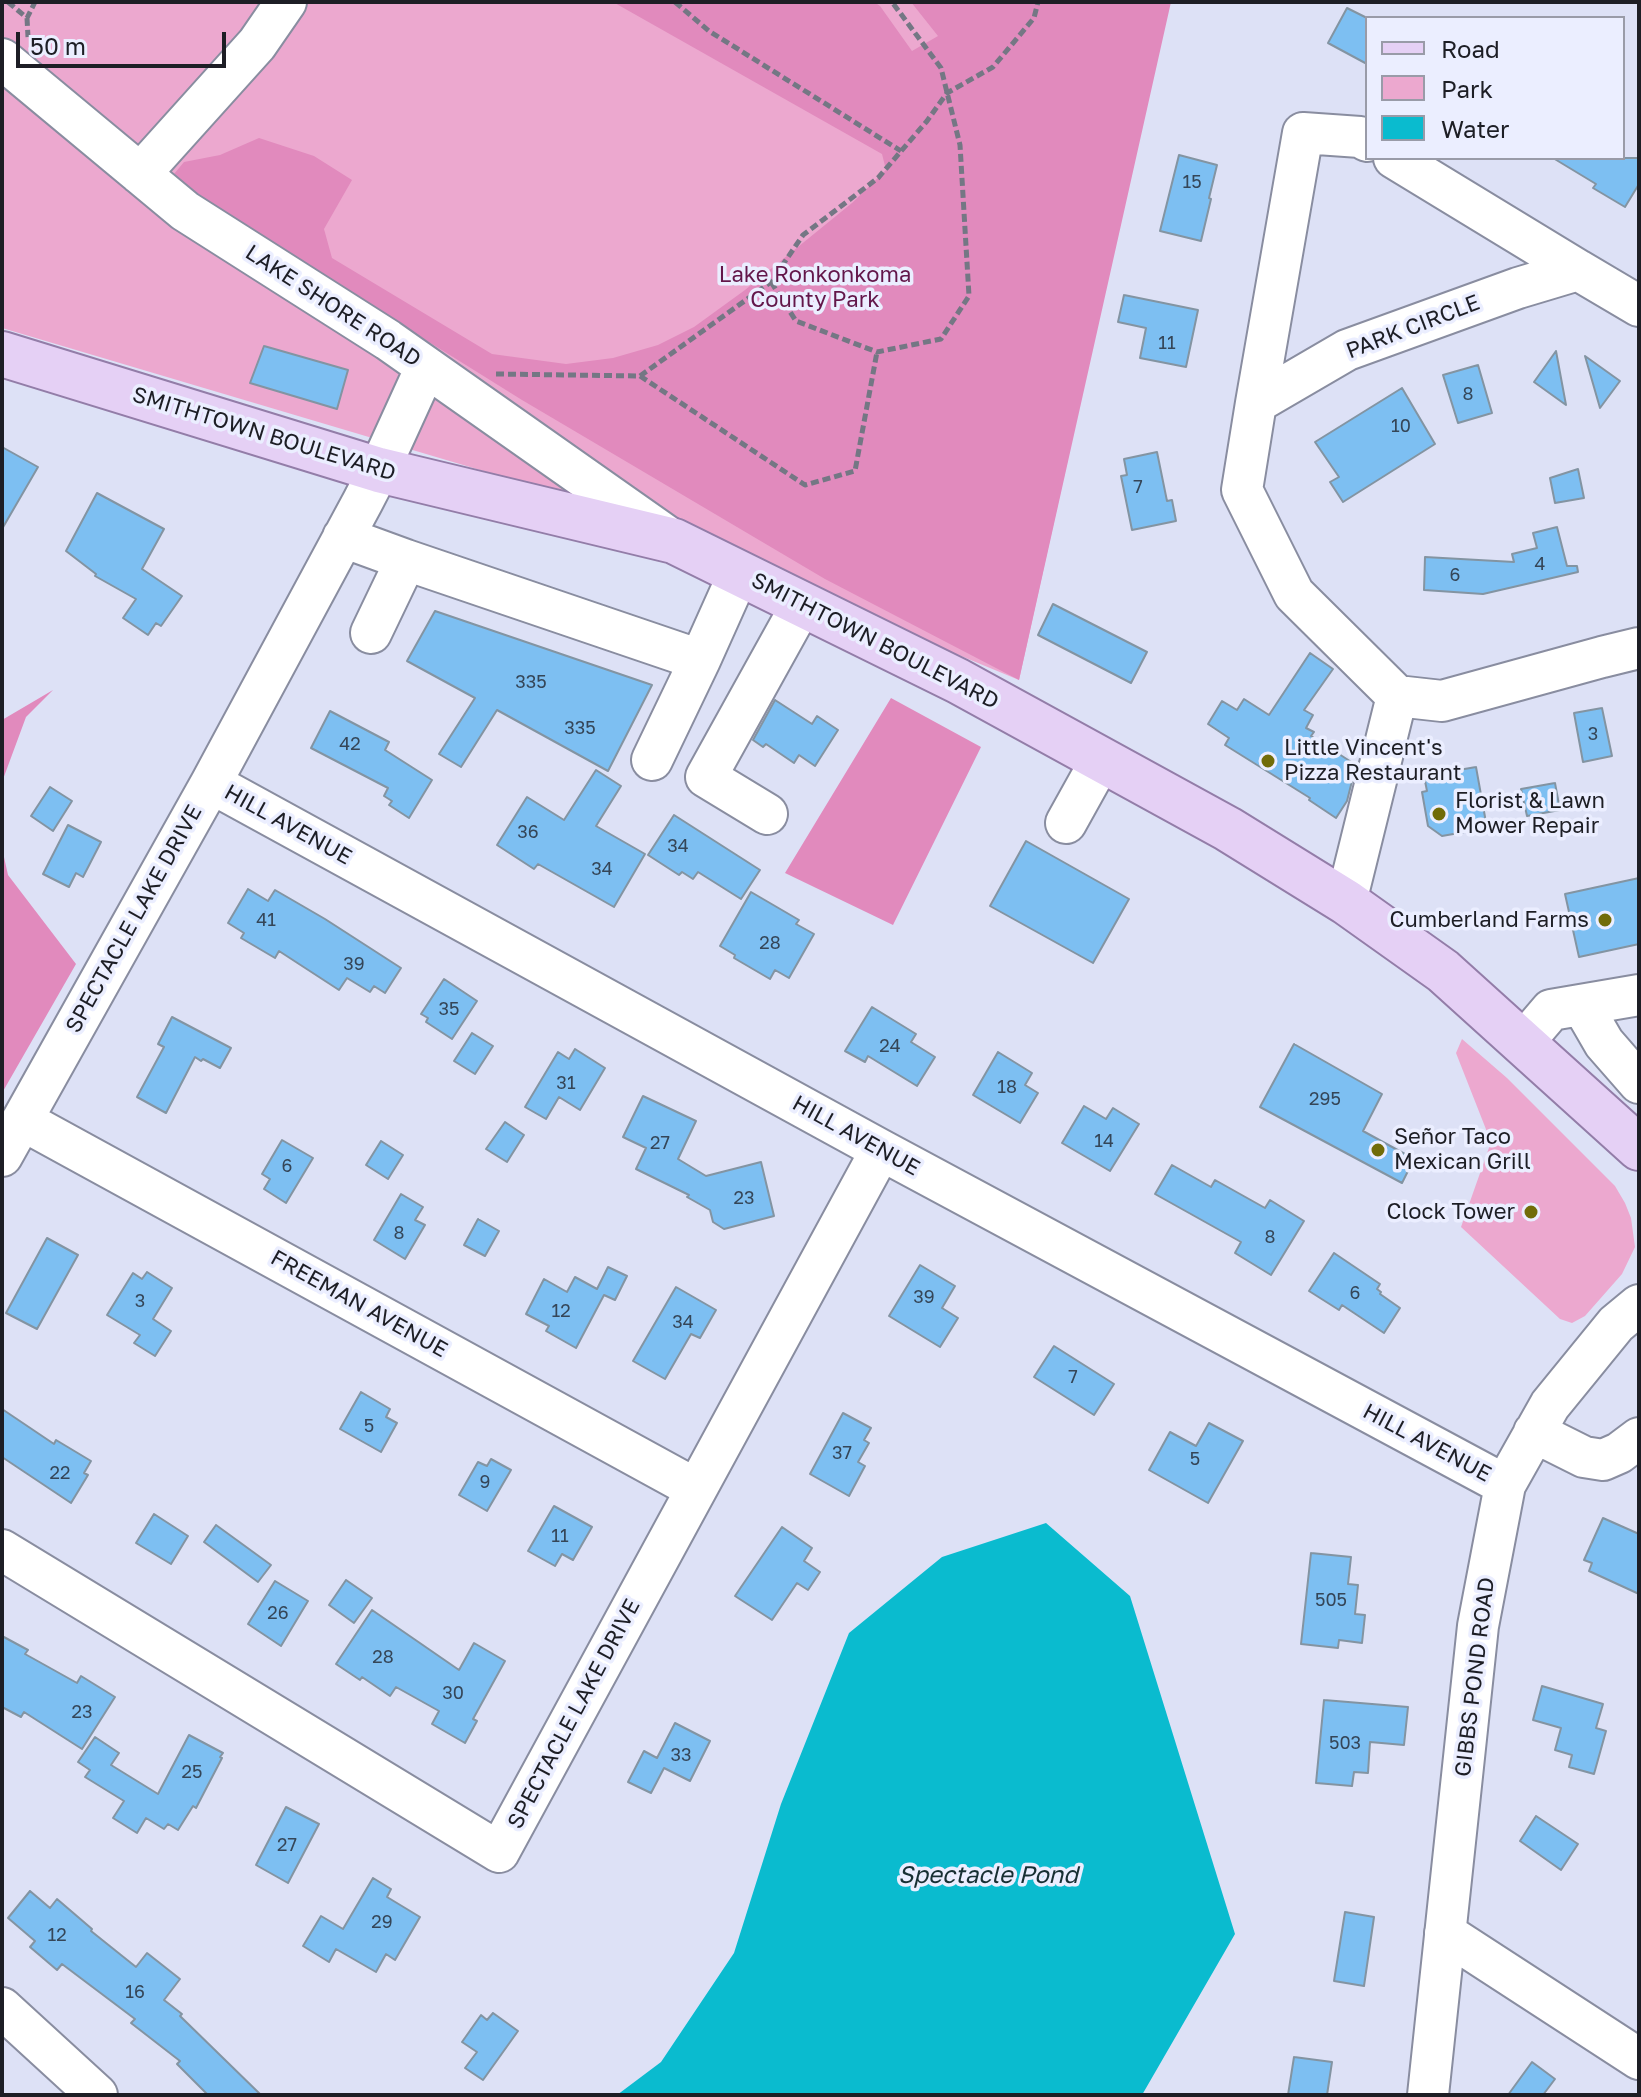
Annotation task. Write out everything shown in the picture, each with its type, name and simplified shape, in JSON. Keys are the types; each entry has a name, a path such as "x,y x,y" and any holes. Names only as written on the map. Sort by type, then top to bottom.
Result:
{"main road":[{"name":"SMITHTOWN BOULEVARD","path":"2,354 379,470 674,541 958,681 1228,829 1346,902 1443,971 1639,1148"}],"street":[{"path":"140,174 257,44 286,2"},
{"name":"LAKE SHORE ROAD","path":"2,59 185,211 388,340 674,541"},
{"path":"1365,140 1303,133 1242,490 1294,594 1397,696 1442,701 1639,648"},
{"path":"1397,160 1639,306"},
{"name":"PARK CIRCLE","path":"1256,403 1347,350 1518,288 1578,270"},
{"name":"SPECTACLE LAKE DRIVE","path":"2,1156 211,783 379,470 426,367"},
{"path":"343,537 700,660"},
{"path":"371,633 406,560"},
{"path":"652,760 739,573"},
{"path":"767,814 706,777 802,604"},
{"path":"1346,902 1397,696"},
{"path":"1066,823 1101,760"},
{"name":"HILL AVENUE","path":"211,783 881,1150 1505,1485"},
{"path":"1522,1044 1551,1010 1639,995"},
{"path":"1582,1005 1604,1043 1639,1083"},
{"name":"FREEMAN AVENUE","path":"22,1120 696,1489"},
{"name":"SPECTACLE LAKE DRIVE","path":"2,1550 499,1852 881,1150"},
{"name":"GIBBS POND ROAD","path":"1428,2095 1478,1626 1505,1485 1550,1405 1616,1324 1639,1305"},
{"path":"1534,1432 1584,1457 1603,1460 1639,1438"},
{"path":"1445,1933 1639,2059"},
{"path":"2,2008 97,2095"}],"path":[{"path":"8,2 27,18 35,2"},
{"path":"675,2 709,31 901,151"},
{"path":"771,282 796,321 877,352 941,339 969,296 960,145 941,68 892,2"},
{"path":"640,376 771,282 803,235 878,178 947,93 993,67 1034,18 1038,2"},
{"path":"495,374 640,376 805,485 855,471 877,352"}],"green space":[{"name":"Lake Ronkonkoma County Park","path":"2,2 1169,2 1019,680 591,503 2,328"},
{"path":"613,2 874,2 912,51 938,36 911,2 1171,2 1019,680 825,579 522,400 169,180 184,162 220,155 259,138 314,156 352,180 324,229 332,258 492,354 566,364 613,358 658,345 694,327 745,290 852,203 886,170 882,154"},
{"path":"53,690 26,717 2,782 2,720"},
{"path":"891,698 981,747 893,925 785,873"},
{"path":"2,848 8,875 76,964 2,1093"},
{"path":"1462,1039 1507,1078 1615,1186 1631,1218 1635,1247 1622,1274 1585,1316 1572,1323 1560,1319 1461,1227 1491,1142 1456,1053"}],"water":[{"name":"Spectacle Pond","path":"1046,1523 1130,1596 1235,1934 1142,2095 617,2095 661,2062 734,1953 781,1804 849,1633 942,1557"}],"building":[{"path":"1347,8 1365,17 1365,63 1328,43"},
{"path":"1179,155 1217,165 1201,241 1160,231"},
{"path":"1639,158 1639,184 1625,207 1593,188 1596,184 1556,160"},
{"path":"1124,295 1198,310 1186,367 1140,358 1146,328 1118,322"},
{"path":"264,346 348,370 337,409 250,383"},
{"path":"1556,351 1566,405 1534,382"},
{"path":"1585,356 1620,381 1600,408"},
{"path":"1478,365 1492,413 1458,423 1443,375"},
{"path":"1402,388 1435,444 1343,502 1330,482 1339,477 1315,442"},
{"path":"2,447 38,467 2,529"},
{"path":"1157,452 1167,501 1172,500 1176,521 1132,530 1121,476 1127,475 1124,459"},
{"path":"1578,469 1584,498 1555,503 1550,478"},
{"path":"97,493 164,529 142,569 182,596 161,626 156,623 148,635 123,618 136,599 95,576 66,551"},
{"path":"1557,527 1567,566 1577,566 1578,572 1483,594 1424,590 1425,557 1514,562 1512,554 1537,548 1533,533"},
{"path":"1053,604 1147,652 1131,683 1038,635"},
{"path":"435,611 652,685 608,771 497,710 461,767 439,754 475,698 407,661"},
{"path":"1310,653 1333,669 1304,710 1313,715 1306,728 1314,732 1311,736 1356,765 1347,801 1336,818 1310,798 1225,745 1229,738 1208,724 1222,701 1237,710 1244,699 1269,715"},
{"path":"775,700 812,724 817,716 838,730 815,766 799,755 794,763 766,744 763,747 753,740"},
{"path":"1602,708 1612,756 1583,762 1574,713"},
{"path":"330,711 389,742 385,750 432,780 409,818 389,805 392,801 384,796 388,788 311,748"},
{"path":"1476,767 1487,828 1442,836 1428,826 1422,792 1427,791 1424,776"},
{"path":"596,770 621,786 596,826 645,854 614,907 538,864 534,869 497,845 527,797 564,820"},
{"path":"1555,783 1560,810 1527,816 1521,789"},
{"path":"50,787 72,801 53,831 31,816"},
{"path":"674,815 760,870 741,899 698,872 693,879 682,872 679,875 648,855"},
{"path":"68,825 101,842 83,877 76,873 69,887 43,874"},
{"path":"1026,841 1129,899 1093,963 990,906"},
{"name":"Cumberland Farms","path":"1639,878 1639,944 1579,957 1565,894"},
{"path":"248,889 268,901 275,890 401,968 385,993 374,986 370,992 347,978 339,990 279,951 275,958 241,938 244,933 228,923"},
{"path":"751,892 799,920 796,924 814,934 789,978 775,970 770,979 720,946"},
{"path":"444,979 477,1001 452,1039 426,1022 428,1018 421,1014"},
{"path":"872,1007 916,1034 911,1042 935,1057 917,1086 868,1056 865,1062 845,1051"},
{"path":"172,1017 231,1048 220,1068 195,1057 166,1113 137,1097 164,1047 158,1044"},
{"path":"472,1033 493,1046 475,1074 454,1061"},
{"path":"1294,1044 1382,1094 1363,1131 1414,1159 1402,1183 1260,1107"},
{"path":"575,1049 605,1068 580,1110 559,1097 546,1119 525,1107 558,1052 569,1059"},
{"path":"998,1052 1032,1073 1025,1085 1038,1093 1020,1123 973,1095"},
{"path":"643,1096 696,1121 678,1159 706,1176 761,1162 774,1216 724,1229 713,1222 710,1210 687,1197 689,1195 636,1169 646,1148 623,1137"},
{"path":"1084,1106 1106,1119 1113,1108 1139,1124 1110,1171 1062,1143"},
{"path":"505,1122 524,1135 507,1162 486,1149"},
{"path":"282,1140 313,1158 286,1203 264,1189 270,1179 262,1174"},
{"path":"381,1141 403,1155 388,1179 366,1165"},
{"path":"1172,1165 1211,1187 1215,1180 1265,1208 1270,1200 1304,1221 1271,1275 1235,1253 1241,1242 1155,1194"},
{"path":"401,1194 423,1207 415,1220 425,1225 405,1259 374,1240"},
{"path":"478,1219 499,1231 485,1256 464,1245"},
{"path":"47,1238 78,1255 37,1329 6,1313"},
{"path":"1334,1253 1380,1284 1377,1289 1380,1294 1400,1308 1384,1333 1342,1305 1339,1310 1309,1291"},
{"path":"920,1265 955,1286 942,1308 958,1318 940,1347 889,1316"},
{"path":"608,1267 627,1276 615,1300 604,1295 576,1348 546,1331 549,1326 526,1314 544,1279 567,1292 575,1277 597,1289"},
{"path":"147,1272 172,1288 153,1319 171,1331 155,1356 134,1343 140,1335 107,1315 133,1273 142,1279"},
{"path":"676,1287 716,1310 700,1338 691,1334 665,1379 633,1361"},
{"path":"1054,1346 1114,1384 1094,1415 1034,1377"},
{"path":"361,1392 390,1409 386,1417 397,1423 381,1452 340,1429"},
{"path":"2,1409 54,1444 56,1440 91,1461 84,1473 88,1475 71,1503 2,1457"},
{"path":"843,1413 871,1428 864,1440 869,1443 858,1462 865,1466 849,1496 810,1474"},
{"path":"1209,1423 1243,1441 1208,1503 1149,1470 1170,1432 1196,1446"},
{"path":"491,1459 511,1470 487,1511 459,1495 478,1462 487,1466"},
{"path":"554,1506 592,1527 573,1560 562,1554 555,1566 528,1551"},
{"path":"154,1514 188,1536 171,1564 136,1543"},
{"path":"1603,1518 1639,1534 1639,1594 1589,1571 1592,1563 1584,1560"},
{"path":"216,1525 271,1565 258,1582 204,1542"},
{"path":"782,1527 812,1548 804,1561 820,1572 808,1590 797,1583 772,1620 735,1596"},
{"path":"1311,1553 1351,1557 1348,1584 1358,1585 1355,1614 1365,1615 1362,1643 1339,1640 1338,1648 1301,1644"},
{"path":"346,1580 372,1598 354,1623 329,1605"},
{"path":"275,1581 308,1601 281,1646 248,1624"},
{"path":"372,1610 459,1670 474,1643 505,1661 473,1719 477,1721 465,1743 432,1724 439,1711 396,1687 390,1696 336,1664"},
{"path":"2,1636 28,1650 25,1654 77,1683 81,1676 115,1697 82,1749 24,1712 21,1717 2,1707"},
{"path":"1542,1686 1603,1704 1596,1728 1606,1731 1594,1774 1569,1767 1572,1755 1555,1750 1561,1728 1533,1720"},
{"path":"1324,1700 1408,1707 1404,1745 1370,1742 1368,1773 1354,1772 1352,1786 1316,1783"},
{"path":"675,1723 710,1741 690,1781 664,1768 651,1793 628,1782 644,1751 657,1758"},
{"path":"189,1735 223,1753 196,1808 193,1806 178,1830 168,1824 164,1829 146,1818 137,1833 113,1818 124,1801 85,1777 90,1770 78,1762 95,1737 119,1753 111,1765 158,1794"},
{"path":"286,1807 319,1824 288,1883 256,1865"},
{"path":"1536,1816 1578,1844 1561,1870 1520,1841"},
{"path":"373,1878 391,1889 387,1897 420,1917 395,1960 386,1954 376,1972 336,1949 329,1962 303,1946 321,1916 343,1929"},
{"path":"30,1891 50,1908 57,1899 136,1967 147,1953 180,1979 164,2000 182,2014 180,2016 261,2095 208,2095 177,2064 180,2061 131,2023 135,2019 62,1964 57,1970 30,1947 35,1941 8,1918"},
{"path":"1345,1912 1374,1917 1364,1986 1334,1981"},
{"path":"493,2013 518,2031 483,2080 465,2068 477,2052 462,2042 481,2015 487,2020"},
{"path":"1294,2057 1332,2062 1327,2095 1288,2095"},
{"path":"1532,2062 1555,2079 1543,2095 1508,2095"}],"place":[{"name":"Little Vincent's Pizza Restaurant","path":"1268,761"},
{"name":"Florist & Lawn Mower Repair","path":"1439,814"},
{"name":"Cumberland Farms","path":"1605,920"},
{"name":"Señor Taco Mexican Grill","path":"1378,1150"},
{"name":"Clock Tower","path":"1531,1212"}]}
